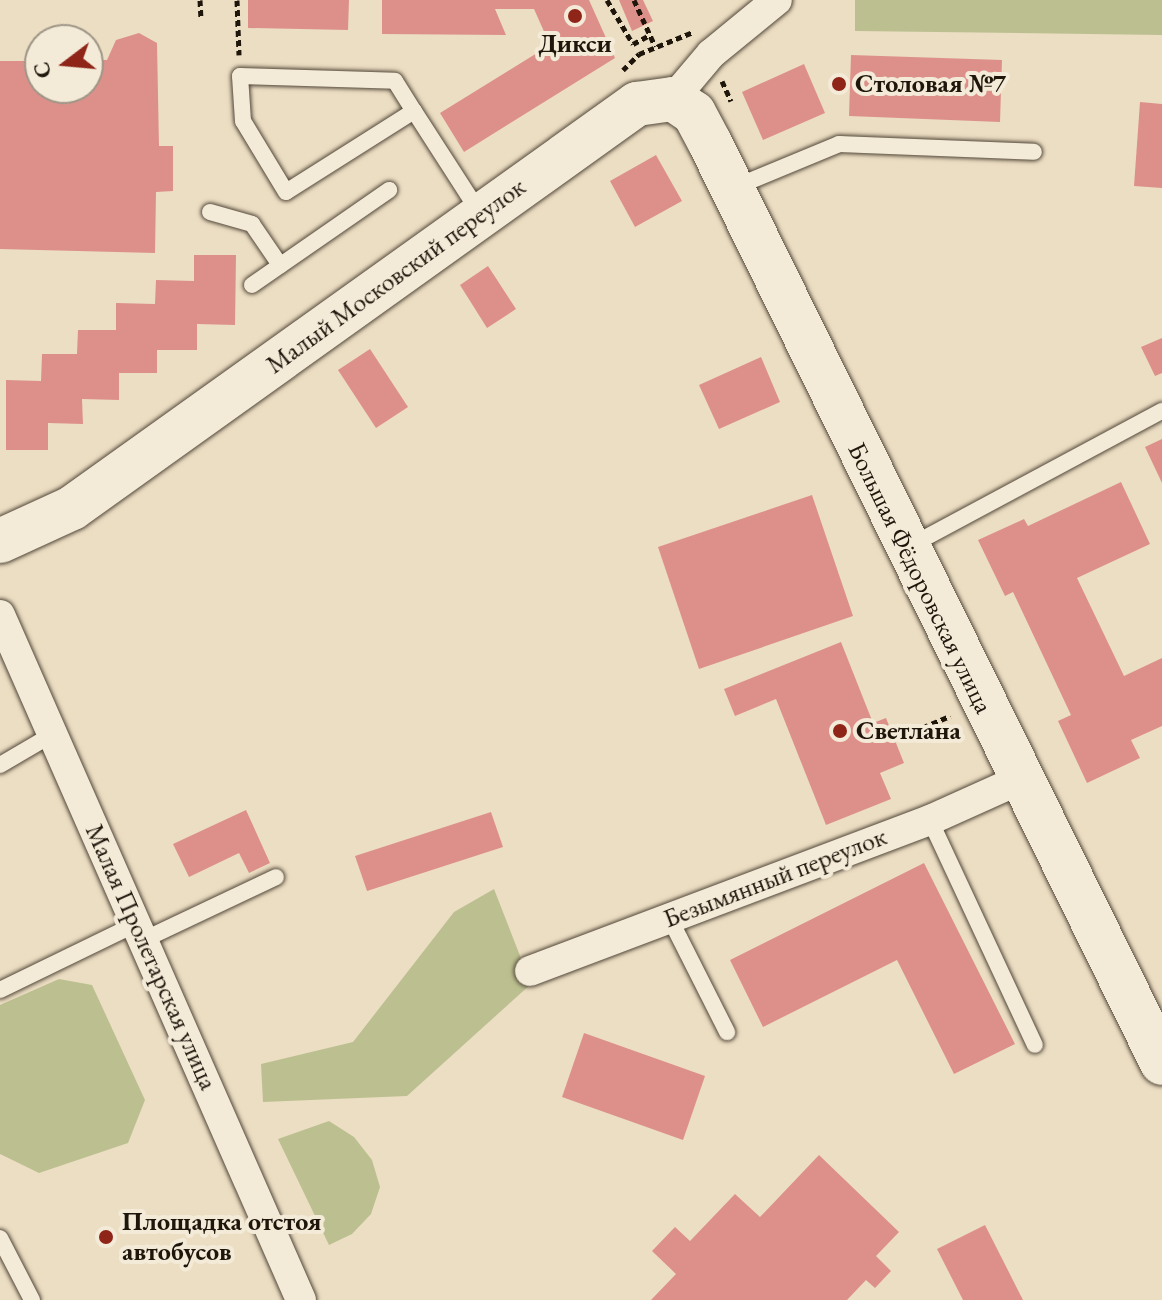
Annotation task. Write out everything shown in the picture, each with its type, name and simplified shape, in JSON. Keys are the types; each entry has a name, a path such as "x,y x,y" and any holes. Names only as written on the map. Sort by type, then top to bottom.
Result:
{"street":[{"path":"673,99 711,54 777,0"},
{"name":"Большая Фёдоровская улица","path":"673,99 694,113 1019,780 1162,1063"},
{"name":"Малый Московский переулок","path":"0,541 72,508 637,104 673,99"},
{"name":"Малая Пролетарская улица","path":"0,615 301,1300"},
{"name":"Безымянный переулок","path":"530,971 930,820 1019,780"}],"lane":[{"path":"414,111 286,192 243,121 240,76 395,81 481,215"},
{"path":"732,189 839,144 1034,152"},
{"path":"252,285 389,190"},
{"path":"210,212 252,224 280,265"},
{"path":"905,548 1162,411"},
{"path":"0,765 53,734"},
{"path":"930,820 1035,1045"},
{"path":"0,990 276,877"},
{"path":"669,917 727,1032"},
{"path":"0,1238 32,1300"}],"path":[{"path":"200,0 201,17"},
{"path":"237,0 240,76"},
{"path":"607,0 639,54"},
{"path":"634,0 655,46"},
{"path":"633,44 650,35"},
{"path":"895,739 950,716"}],"green space":[{"path":"855,0 1162,0 1162,35 855,31"},
{"path":"494,889 531,984 407,1096 263,1102 261,1064 353,1042 454,912"},
{"path":"59,979 92,985 145,1100 128,1143 39,1173 0,1154 0,1005"},
{"path":"329,1121 354,1137 372,1160 380,1187 371,1214 352,1234 329,1245 278,1139"}],"building":[{"path":"248,0 349,0 348,30 248,28"},
{"path":"382,0 589,0 615,58 464,152 440,113 550,45 534,9 495,9 506,35 382,34"},
{"path":"619,0 643,0 653,21 632,31"},
{"path":"139,33 157,43 159,146 173,146 173,191 156,192 155,253 0,249 0,61 24,61 24,104 104,104 104,60 107,60 116,40"},
{"path":"851,55 1002,60 1000,122 849,116"},
{"path":"804,64 825,113 763,140 742,92"},
{"path":"1140,102 1162,104 1162,188 1134,186"},
{"path":"656,155 682,201 635,227 610,181"},
{"path":"194,255 236,255 235,325 197,324 197,350 157,350 157,373 119,373 119,400 82,399 83,424 48,423 48,450 6,450 6,380 41,381 42,354 77,354 78,330 116,330 116,303 155,304 156,280 194,281"},
{"path":"488,266 516,309 487,328 460,285"},
{"path":"1162,338 1162,373 1155,376 1141,347"},
{"path":"370,349 408,407 376,428 338,370"},
{"path":"761,357 780,402 719,429 699,385"},
{"path":"1162,439 1162,483 1145,447"},
{"path":"1121,482 1150,544 1077,578 1124,676 1162,658 1162,726 1131,740 1140,758 1087,783 1058,721 1071,715 1013,592 1005,596 978,540 1024,519 1028,526"},
{"path":"812,495 853,616 699,669 658,547"},
{"name":"Светлана","path":"841,642 873,723 886,718 904,763 880,773 891,799 826,825 776,699 735,716 724,689"},
{"path":"246,810 270,863 249,873 239,853 189,877 173,844"},
{"path":"491,812 503,847 367,891 355,856"},
{"path":"924,863 1015,1044 954,1074 897,960 763,1027 730,960"},
{"path":"584,1033 705,1076 683,1140 562,1097"},
{"path":"819,1155 899,1232 876,1256 891,1271 875,1288 866,1280 847,1300 651,1300 676,1274 652,1251 675,1227 690,1241 735,1194 760,1217"},
{"path":"985,1225 1023,1300 963,1300 937,1249"}],"place":[{"name":"Дикси","path":"575,16"},
{"name":"Столовая №7","path":"839,84"},
{"name":"Светлана","path":"840,731"},
{"name":"Площадка отстоя автобусов","path":"106,1237"}]}
